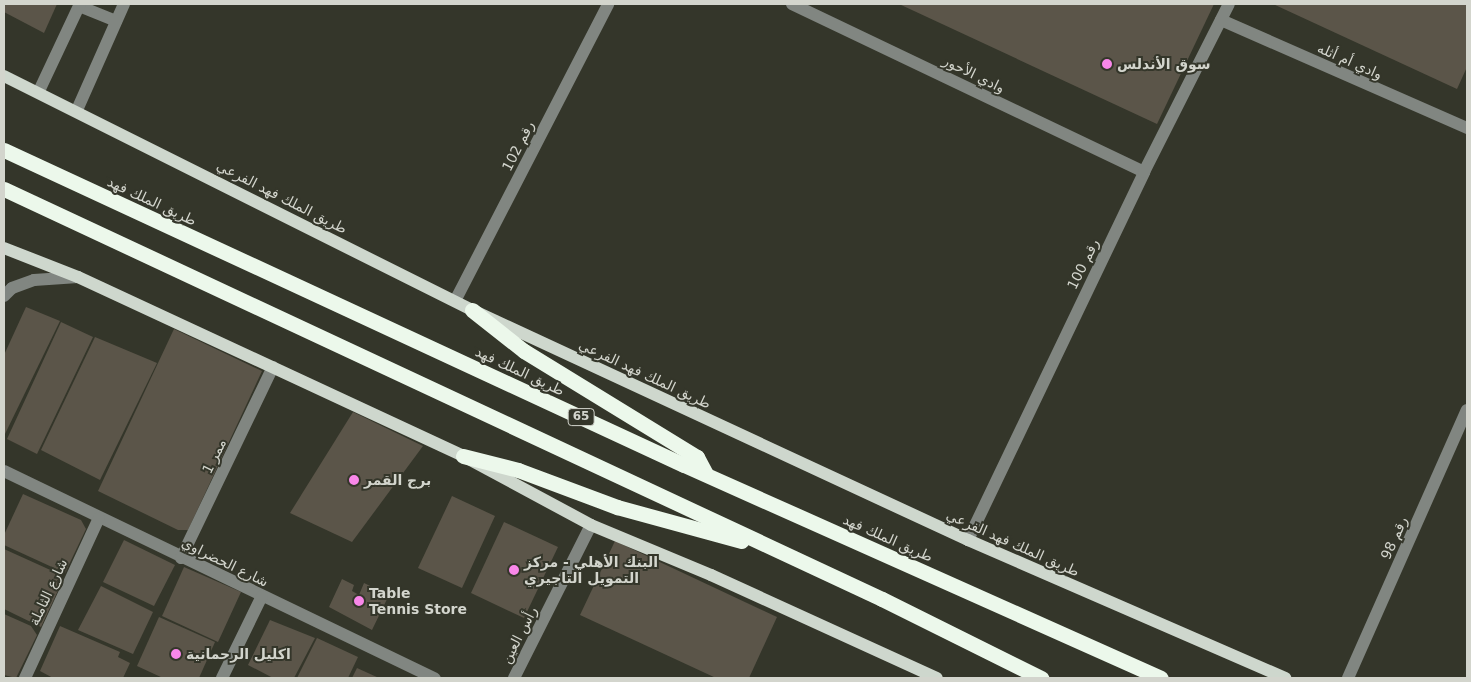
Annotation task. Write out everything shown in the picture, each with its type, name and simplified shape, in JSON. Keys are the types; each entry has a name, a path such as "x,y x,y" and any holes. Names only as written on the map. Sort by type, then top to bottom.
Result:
{"highway":[{"name":"طريق الملك فهد","path":"4,150 706,474 1161,678"},
{"path":"4,189 780,551 1040,678"},
{"path":"472,310 524,351 697,457 706,474"},
{"path":"463,456 518,470 642,514 780,551"}],"main road":[{"name":"طريق الملك فهد الفرعي","path":"4,76 38,91 472,310 968,540 1285,678"},
{"path":"4,248 78,277 463,456 590,525 694,567 938,678"}],"street":[{"path":"76,110 124,4"},
{"name":"رقم 102","path":"455,301 608,4"},
{"name":"وادي الأحور","path":"792,4 1144,172"},
{"name":"رقم 100","path":"968,540 1144,172 1229,4"},
{"path":"38,91 80,5 116,21"},
{"name":"وادي أم أثله","path":"1221,20 1467,128"},
{"path":"4,296 12,288 34,280 78,277"},
{"name":"ممر 1","path":"181,558 274,367"},
{"name":"رقم 98","path":"1348,678 1467,410"},
{"name":"شارع الحضراوي","path":"4,471 262,596 416,674 435,678"},
{"name":"شارع الثاملة","path":"25,678 99,518"},
{"name":"رأس العين","path":"514,678 590,525"},
{"path":"222,678 262,596"}],"building":[{"path":"4,4 57,4 44,33 4,12"},
{"name":"سوق الأندلس","path":"899,4 1214,4 1157,124"},
{"path":"1273,4 1467,4 1467,67 1457,89"},
{"path":"26,307 60,321 4,436 4,355"},
{"path":"61,322 93,337 37,454 7,439"},
{"path":"174,329 262,371 188,530 178,530 98,491"},
{"path":"95,337 157,363 100,480 41,450"},
{"name":"برج القمر","path":"353,412 423,446 352,542 290,513"},
{"path":"23,494 81,520 86,529 65,573 4,545 4,535"},
{"path":"452,496 495,516 462,588 418,568"},
{"name":"البنك الأهلي - مركز التمويل التاجيري","path":"504,522 558,547 524,618 471,593"},
{"path":"124,540 175,565 154,606 103,582"},
{"path":"615,541 777,617 749,678 716,678 580,615"},
{"path":"4,549 57,573 62,582 41,627 4,609"},
{"path":"184,567 241,592 218,642 162,616"},
{"name":"Table Tennis Store","path":"342,579 354,585 352,591 359,595 364,583 389,595 372,630 329,607"},
{"path":"101,586 153,612 133,654 78,630"},
{"path":"4,614 31,626 37,635 16,678 4,675"},
{"name":"اكليل الرحمانية","path":"159,617 215,642 199,678 163,678 137,666"},
{"path":"270,620 315,638 294,678 273,678 248,665"},
{"path":"60,626 120,652 118,657 130,663 123,678 53,678 40,671"},
{"path":"317,638 358,657 348,678 297,678"},
{"path":"357,668 379,678 352,678"}],"place":[{"name":"سوق الأندلس","path":"1107,64"},
{"name":"برج القمر","path":"354,480"},
{"name":"البنك الأهلي - مركز التمويل التاجيري","path":"514,570"},
{"name":"Table Tennis Store","path":"359,601"},
{"name":"اكليل الرحمانية","path":"176,654"}]}
